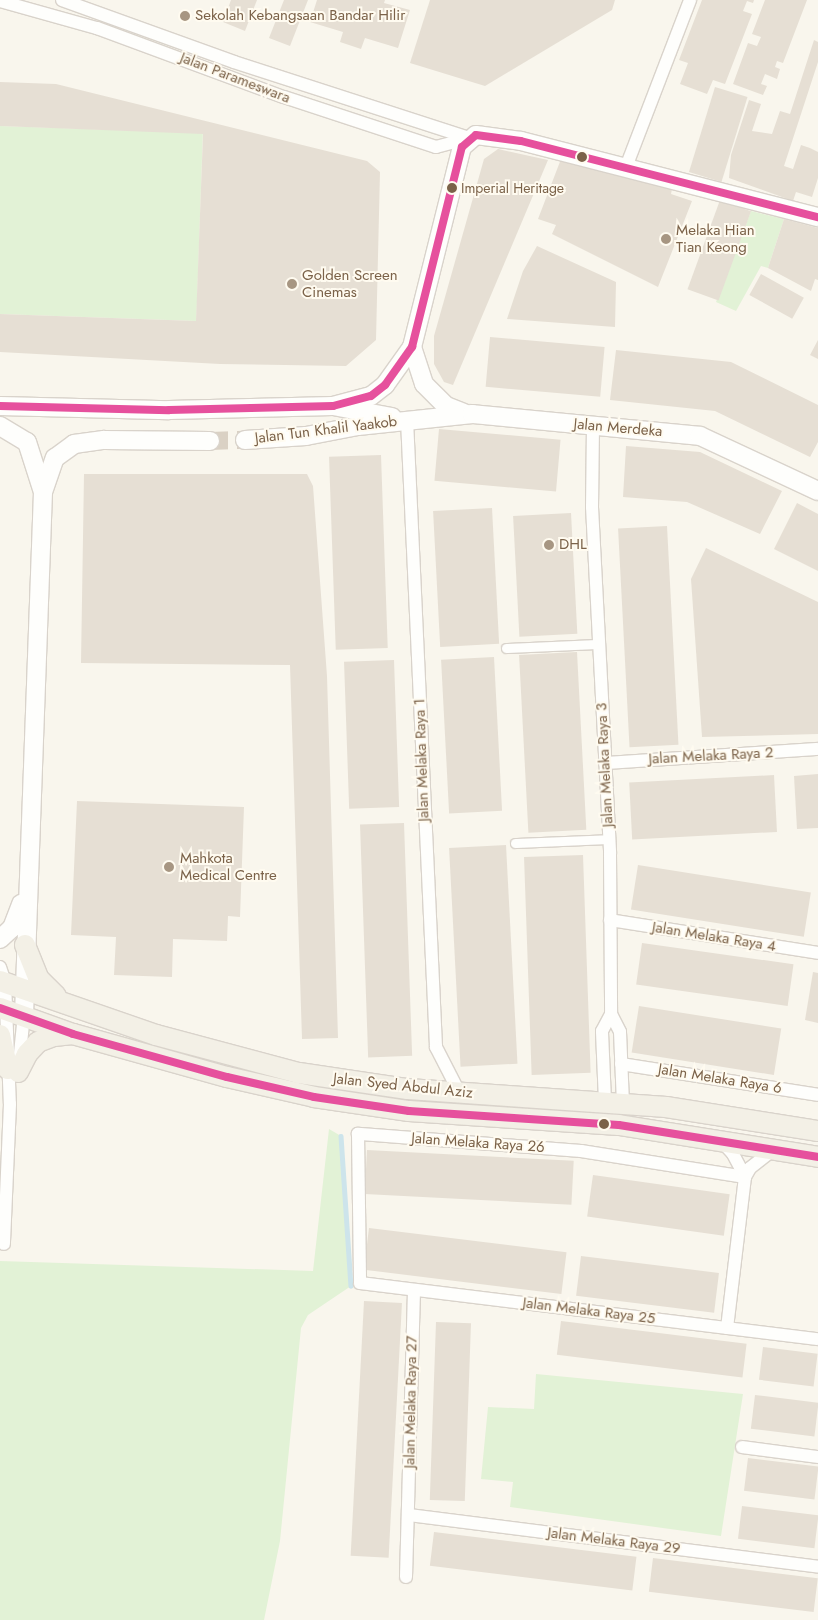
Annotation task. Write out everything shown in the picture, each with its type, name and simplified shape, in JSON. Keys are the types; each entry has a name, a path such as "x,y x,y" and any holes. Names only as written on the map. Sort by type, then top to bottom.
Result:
{"main road":[{"name":"Jalan Parameswara","path":"469,138 484,134 626,167 818,216"},
{"path":"333,406 371,396 390,379 412,346 456,166 462,147 469,138"},
{"path":"412,346 424,384 446,406 464,413"},
{"name":"Jalan Tun Khalil Yaakob","path":"0,406 169,410 333,406"},
{"path":"333,406 407,420"},
{"path":"263,408 274,413 279,428 275,434 264,439"},
{"name":"Jalan Merdeka","path":"407,420 464,413 700,436 818,491"},
{"name":"Jalan Tun Khalil Yaakob","path":"245,440 407,420"},
{"path":"0,426 28,442 43,492"},
{"path":"10,1011 25,988 27,880 43,492 54,458 74,444 104,440 210,440"},
{"path":"0,939 12,928 19,913 27,880"},
{"path":"25,945 38,978 62,1000"},
{"name":"Jalan Syed Abdul Aziz","path":"2,977 25,988 156,1035 299,1073 460,1094 614,1102 818,1131"},
{"name":"Jalan Syed Abdul Aziz","path":"10,1011 72,1034 270,1088 353,1104 409,1111 619,1125 818,1157"},
{"path":"13,1071 38,1042 54,1036 72,1034"},
{"path":"0,1035 13,1071"}],"street":[{"name":"Jalan Parameswara","path":"62,0 234,62 469,138"},
{"path":"626,167 690,0"},
{"name":"Jalan Parameswara","path":"0,1 97,28 284,97 436,147 469,138"},
{"name":"Jalan Melaka Raya 1","path":"407,420 436,1047 460,1094"},
{"name":"Jalan Melaka Raya 3","path":"593,426 598,644 609,839 611,1014 620,1032 621,1064 614,1102"},
{"path":"506,648 598,644"},
{"name":"Jalan Melaka Raya 2","path":"604,762 818,749"},
{"path":"515,843 609,839"},
{"name":"Jalan Melaka Raya 4","path":"610,920 818,953"},
{"path":"2,977 10,1011 13,1071 4,1244"},
{"path":"10,1011 13,1071"},
{"path":"611,1014 602,1031 614,1102"},
{"name":"Jalan Melaka Raya 6","path":"621,1064 818,1095"},
{"name":"Jalan Melaka Raya 26","path":"360,1283 358,1134 581,1151 745,1177"},
{"path":"721,1140 733,1154 745,1177"},
{"path":"727,1328 745,1177 750,1168 773,1150"},
{"name":"Jalan Melaka Raya 25","path":"360,1283 818,1339"},
{"name":"Jalan Melaka Raya 27","path":"406,1578 414,1290"},
{"path":"742,1447 818,1457"},
{"name":"Jalan Melaka Raya 29","path":"409,1516 818,1567"}],"green space":[{"path":"0,126 203,133 196,321 0,314"},
{"path":"751,211 784,219 768,268 761,266 736,311 716,302"},
{"path":"329,1129 341,1136 351,1286 308,1315 301,1328 280,1541 264,1620 0,1620 0,1261 313,1271"},
{"path":"536,1374 743,1394 721,1536 510,1507 513,1482 481,1479 488,1407 534,1409"}],"building":[{"path":"231,0 257,0 245,31 223,22"},
{"path":"284,0 308,0 290,46 269,38"},
{"path":"317,0 385,0 384,3 410,10 398,48 365,38 361,49 340,42 343,32 310,22"},
{"path":"430,0 615,0 612,10 485,86 410,63"},
{"path":"702,0 754,0 753,3 747,1 743,11 752,14 725,84 713,80 707,94 680,84 688,63 679,60"},
{"path":"765,0 807,0 783,63 777,61 775,67 780,69 777,79 765,74 761,84 767,86 763,95 733,84 748,43 757,46 761,37 752,34"},
{"path":"814,40 818,42 818,62 784,166 793,169 801,145 810,148 818,152 818,178 812,197 796,192 793,201 729,178 731,155 749,100 761,104 752,131 772,134 780,111 790,114"},
{"path":"0,82 56,84 367,161 380,172 376,340 346,366 220,364 0,352 0,314 196,321 203,134 0,126"},
{"path":"715,87 748,97 721,182 689,172"},
{"path":"498,149 548,160 453,385 444,382 434,364 434,336 484,159"},
{"path":"561,159 672,189 671,194 692,201 658,287 552,234 556,225 538,219"},
{"path":"720,200 751,211 719,301 688,289"},
{"path":"784,219 818,228 818,280 815,279 811,291 768,268"},
{"path":"537,246 616,282 615,327 507,319 523,271"},
{"path":"761,274 804,298 792,319 749,295"},
{"path":"490,337 605,347 600,397 486,387"},
{"path":"818,340 818,359 810,355"},
{"path":"616,350 731,362 818,405 818,442 810,457 715,411 610,400"},
{"path":"439,429 561,440 556,491 434,481"},
{"path":"626,446 700,452 782,491 760,534 687,502 623,497"},
{"path":"381,455 388,648 336,650 329,457"},
{"path":"84,474 307,474 313,486 327,676 338,1038 302,1039 290,665 81,663"},
{"path":"797,503 818,514 818,571 774,549"},
{"path":"492,508 499,644 440,647 433,511"},
{"path":"571,513 577,634 519,637 513,516"},
{"path":"667,526 678,745 630,747 618,529"},
{"path":"706,548 818,602 818,734 702,737 691,579"},
{"path":"577,652 586,830 528,833 519,655"},
{"path":"494,657 502,811 449,814 441,660"},
{"path":"394,660 399,807 349,809 344,662"},
{"path":"818,774 818,828 797,829 794,776"},
{"path":"774,775 777,832 632,840 629,783"},
{"path":"77,801 244,807 240,917 228,916 227,941 173,939 172,977 114,975 116,937 71,935"},
{"path":"404,823 412,1056 368,1057 360,825"},
{"path":"506,845 517,1064 461,1067 449,848"},
{"path":"583,855 591,1073 532,1075 524,857"},
{"path":"638,865 811,892 804,937 631,909"},
{"path":"642,943 794,964 788,1006 636,985"},
{"path":"813,972 818,973 818,1023 805,1020"},
{"path":"639,1006 781,1029 774,1075 632,1052"},
{"path":"367,1150 574,1161 571,1205 365,1194"},
{"path":"593,1175 730,1194 724,1236 587,1217"},
{"path":"369,1228 567,1252 561,1294 364,1270"},
{"path":"581,1256 719,1273 714,1313 576,1296"},
{"path":"364,1301 402,1303 389,1558 351,1556"},
{"path":"561,1321 747,1344 742,1378 557,1355"},
{"path":"436,1322 471,1323 465,1501 430,1500"},
{"path":"763,1347 818,1354 814,1386 759,1380"},
{"path":"755,1395 818,1403 814,1437 751,1429"},
{"path":"748,1458 818,1467 814,1499 744,1491"},
{"path":"742,1506 818,1515 814,1548 738,1539"},
{"path":"434,1532 636,1557 632,1591 430,1566"},
{"path":"653,1558 818,1578 814,1612 649,1592"}],"waterway":[{"path":"341,1136 351,1286"}],"tunnel":[{"path":"210,441 245,440"}],"transit line":[{"path":"0,406 169,410 333,406 371,396 385,385 412,347 462,147 476,135 521,141 818,217"},
{"path":"0,1008 73,1034 227,1077 314,1097 409,1111 619,1125 818,1157"}],"place":[{"name":"Sekolah Kebangsaan Bandar Hilir","path":"185,16"},
{"name":"Imperial Heritage","path":"452,188"},
{"name":"Melaka Hian Tian Keong","path":"666,239"},
{"name":"Golden Screen Cinemas","path":"292,284"},
{"name":"DHL","path":"549,545"},
{"name":"Mahkota Medical Centre","path":"169,867"}]}
